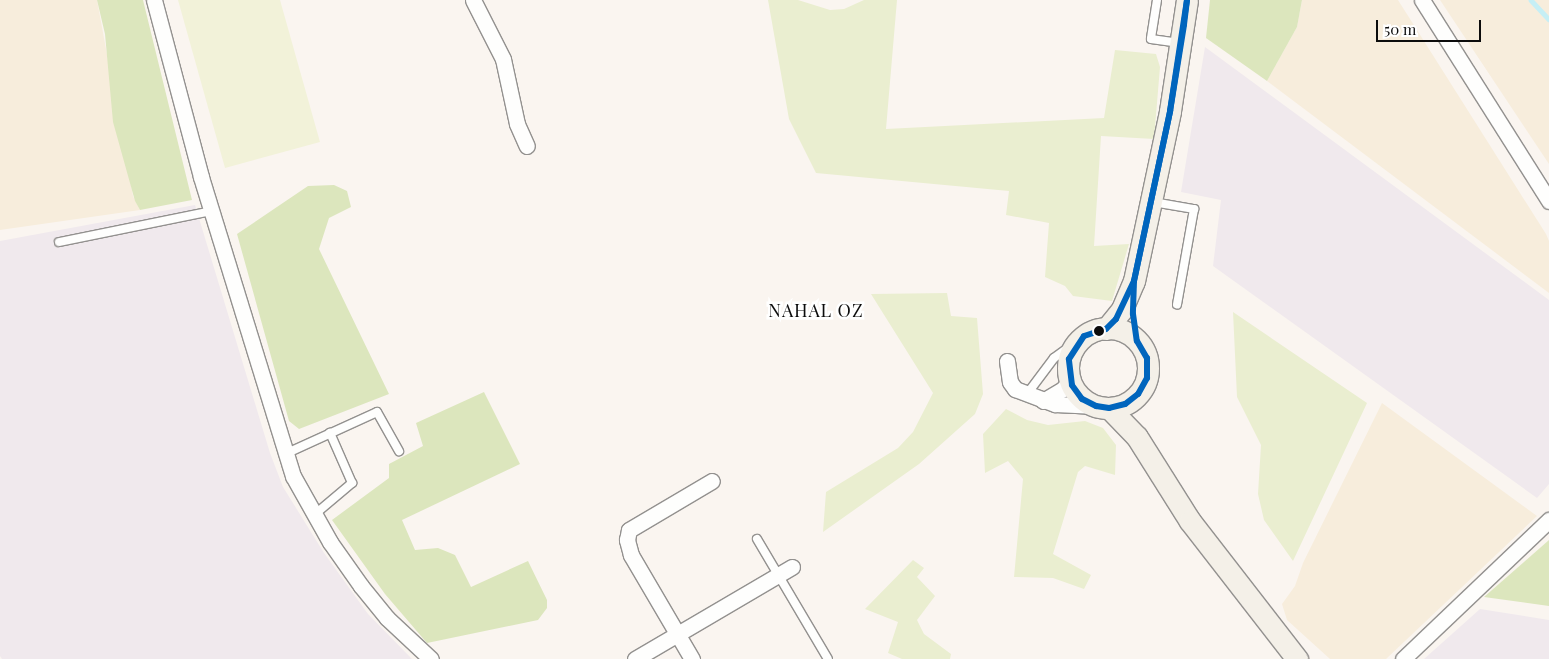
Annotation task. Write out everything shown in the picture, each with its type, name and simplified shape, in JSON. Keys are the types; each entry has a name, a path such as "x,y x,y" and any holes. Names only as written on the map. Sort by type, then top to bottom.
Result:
{"street":[{"path":"154,0 211,211 285,454 314,515 387,618 431,659"},
{"path":"473,0 504,59 517,124 527,146"},
{"path":"1106,329 1122,309 1134,281 1153,202 1187,0"},
{"path":"1422,0 1549,201"},
{"path":"1134,281 1133,314 1137,341 1148,368 1135,408 1137,436"},
{"path":"1137,341 1121,331 1106,329 1084,336 1069,359 1070,380 1082,399 1102,407 1137,436 1181,509 1294,658"},
{"path":"1007,361 1010,382 1027,394 1044,401 1102,407 1125,404 1138,394"},
{"path":"1044,401 1063,389 1070,380"},
{"path":"692,659 627,548 629,530 712,481"},
{"path":"1403,659 1549,520"},
{"path":"635,659 792,567"}],"lane":[{"path":"1157,0 1151,39 1181,43"},
{"path":"1153,202 1194,209 1176,304"},
{"path":"59,242 211,211"},
{"path":"1027,394 1054,358 1084,336"},
{"path":"285,454 377,412 399,450"},
{"path":"314,515 352,483 330,433"},
{"path":"757,539 828,659"}],"shaded area":[{"path":"0,0 97,0 133,196 140,210 0,230"},
{"path":"1302,0 1398,0 1546,234 1549,241 1549,293 1267,81 1297,27"},
{"path":"1440,0 1549,0 1549,164"},
{"path":"1205,47 1549,300 1549,484 1537,498 1213,266 1221,200 1181,192"},
{"path":"195,205 270,453 283,487 324,553 368,614 412,659 2,659 0,656 0,241"},
{"path":"1382,403 1537,516 1386,659 1330,659 1287,620 1282,604 1295,586 1303,563"},
{"path":"1480,609 1549,620 1549,659 1424,659"}],"green space":[{"path":"97,0 143,0 192,200 140,210 135,201 113,122 105,34"},
{"path":"178,0 280,0 320,142 225,168"},
{"path":"768,0 798,0 830,10 844,9 864,0 897,0 886,129 1104,118 1115,50 1156,54 1160,67 1154,139 1101,136 1094,246 1129,244 1112,301 1073,296 1065,286 1045,277 1049,223 1006,215 1009,191 816,173 789,119"},
{"path":"1210,0 1302,0 1297,27 1267,81 1206,38"},
{"path":"334,185 347,191 351,207 329,218 319,249 389,394 299,429 289,421 237,234 308,186"},
{"path":"947,293 951,316 977,318 983,394 975,414 919,464 823,532 826,492 898,448 913,432 933,393 871,294"},
{"path":"1233,312 1367,403 1293,561 1264,520 1258,494 1261,445 1237,397"},
{"path":"484,392 520,464 402,520 415,550 438,548 455,555 471,587 528,561 547,600 547,608 538,620 427,643 385,594 332,520 389,478 389,464 423,446 416,423"},
{"path":"1006,409 1027,420 1048,425 1085,421 1103,428 1116,445 1115,475 1085,466 1078,472 1053,554 1091,575 1084,589 1053,578 1014,577 1023,479 1008,461 985,473 983,434"},
{"path":"1549,540 1549,606 1484,597"},
{"path":"913,560 924,568 917,577 935,596 917,620 924,634 951,654 950,659 902,659 888,653 898,622 865,609"}],"waterway":[{"path":"1531,0 1549,19"}],"transit line":[{"path":"1187,0 1184,25 1170,111 1187,0"},
{"path":"1134,281 1170,111"},
{"path":"1134,281 1170,111"},
{"path":"1134,281 1133,314 1137,341 1147,358 1147,378 1138,394 1125,404 1109,408 1096,406 1082,399 1072,385 1069,359 1084,336 1106,329 1116,319 1134,281"}],"district":[{"name":"NAHAL OZ","path":"816,310"}]}
